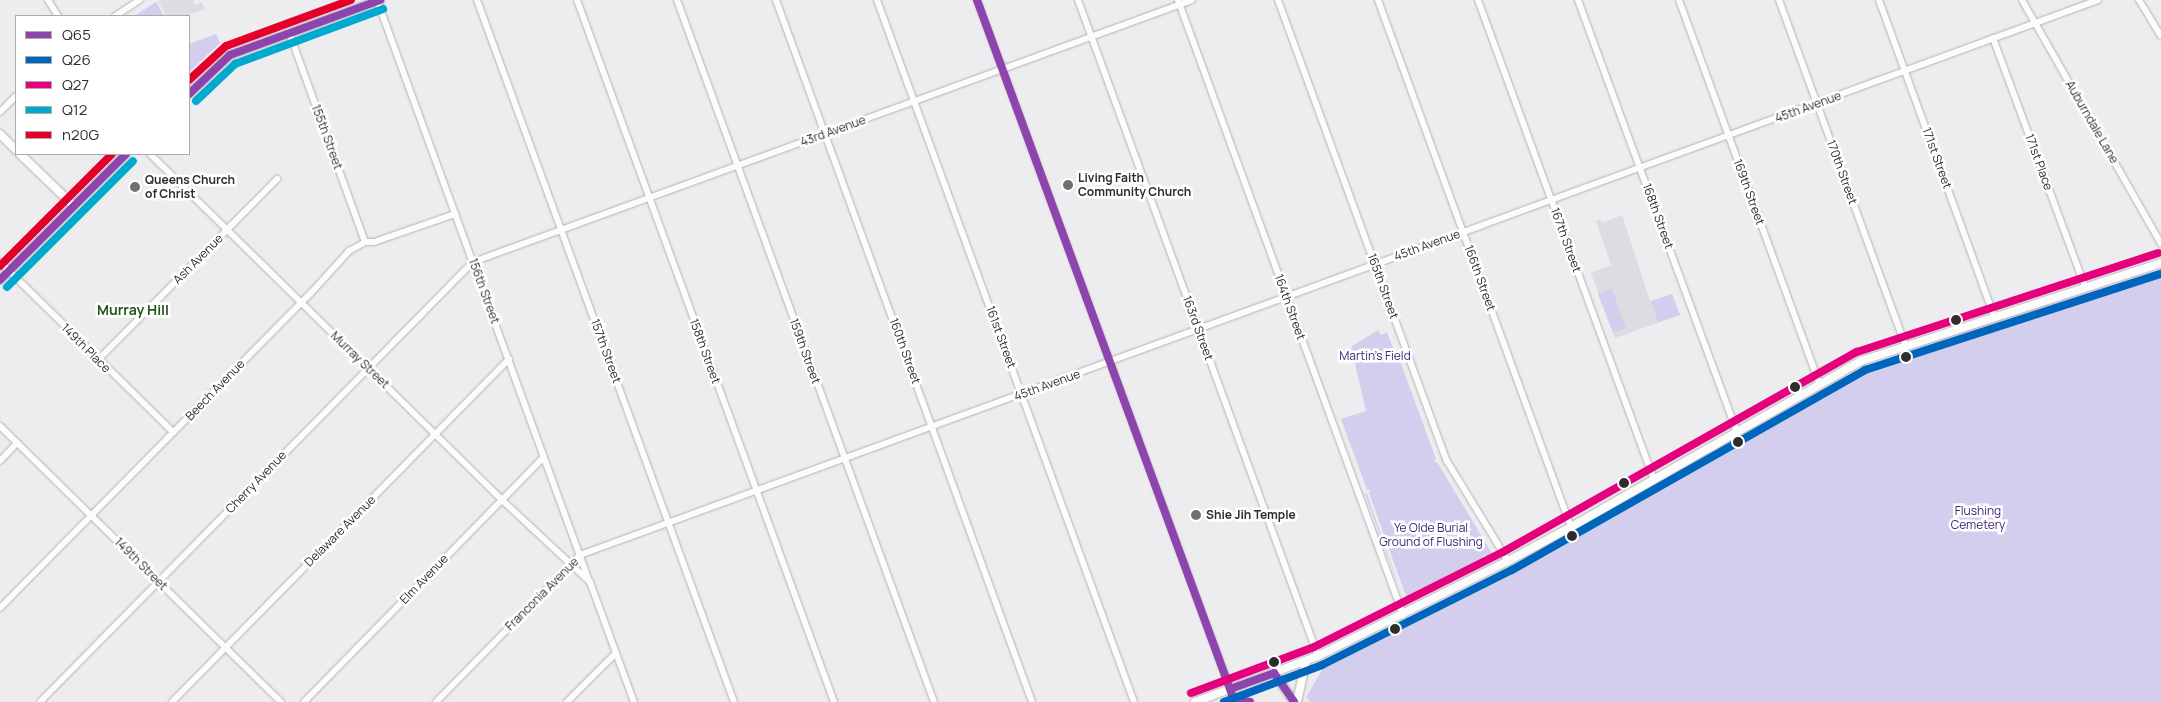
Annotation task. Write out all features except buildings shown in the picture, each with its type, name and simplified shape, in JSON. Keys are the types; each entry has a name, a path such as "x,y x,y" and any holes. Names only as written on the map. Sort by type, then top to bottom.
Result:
{"street":[{"path":"48,0 57,15"},
{"path":"117,15 140,0"},
{"path":"190,93 230,55 378,0"},
{"name":"156th Street","path":"378,0 634,702"},
{"name":"157th Street","path":"477,0 734,702"},
{"name":"158th Street","path":"577,0 834,702"},
{"name":"159th Street","path":"677,0 934,702"},
{"name":"160th Street","path":"776,0 933,426 1032,702"},
{"name":"161st Street","path":"878,0 1134,702"},
{"path":"977,0 1234,701 1250,702"},
{"name":"163rd Street","path":"1078,0 1318,656"},
{"name":"43rd Avenue","path":"473,262 1003,69 1179,2 1192,0"},
{"name":"165th Street","path":"1278,0 1447,462 1508,561"},
{"name":"166th Street","path":"1378,0 1571,527"},
{"name":"167th Street","path":"1478,0 1654,480"},
{"name":"168th Street","path":"1578,0 1737,432"},
{"name":"169th Street","path":"1679,0 1819,383"},
{"name":"170th Street","path":"1779,0 1905,345"},
{"name":"171st Street","path":"1879,0 1994,316"},
{"name":"Auburndale Lane","path":"2022,0 2161,244"},
{"name":"45th Avenue","path":"757,491 2098,0"},
{"path":"2138,0 2161,36"},
{"name":"164th Street","path":"1179,2 1403,615"},
{"name":"155th Street","path":"288,32 366,242"},
{"name":"171st Place","path":"1993,38 2085,287"},
{"path":"0,112 15,97"},
{"path":"0,134 15,149"},
{"path":"21,155 73,206"},
{"path":"0,280 125,155"},
{"name":"Murray Street","path":"151,155 502,500 571,564"},
{"name":"Ash Avenue","path":"98,360 277,179"},
{"name":"Beech Avenue","path":"0,608 349,251 366,242 374,242 455,214"},
{"name":"149th Place","path":"0,262 173,432"},
{"name":"Cherry Avenue","path":"40,702 473,262"},
{"path":"1196,702 1318,656 1403,615 1571,527 1819,383 1861,361 1905,345 2161,263"},
{"name":"Delaware Avenue","path":"172,702 508,359"},
{"name":"149th Street","path":"0,426 281,702"},
{"path":"0,461 17,443"},
{"name":"Elm Avenue","path":"304,702 544,457"},
{"name":"Franconia Avenue","path":"436,702 580,555 757,491"},
{"name":"156th Street","path":"571,564 590,582"},
{"path":"567,702 616,652"},
{"path":"1296,702 1306,661"},
{"path":"1274,673 1296,702"}],"shaded area":[{"path":"161,0 193,0 195,5 202,2 205,9 188,15 166,15 158,2"},
{"path":"1622,215 1650,301 1672,294 1680,315 1615,338 1591,273 1611,265 1596,221 1600,219 1602,223"}],"green space":[{"path":"156,2 163,15 136,15"},
{"path":"216,34 220,43 190,71 190,44"},
{"name":"Flushing Cemetery","path":"2161,269 2161,702 1310,702 1306,697 1328,660 1509,568 1820,392 1908,349"},
{"path":"1612,289 1626,328 1613,333 1598,294"},
{"path":"1672,294 1680,315 1658,322 1651,301"},
{"name":"Ye Olde Burial Ground of Flushing","path":"1378,330 1381,335 1387,332 1395,353 1397,353 1436,459 1434,462 1437,462 1493,555 1487,558 1485,555 1483,556 1483,561 1414,595 1411,592 1412,596 1407,599 1369,493 1370,490 1367,490 1341,419 1366,411 1351,347"},
{"path":"1365,494 1367,494 1404,600"}],"transit line":[{"name":"n20G","path":"190,79 226,46 351,0"},
{"name":"Q65","path":"190,93 230,55 380,0"},
{"name":"Q65","path":"977,0 1234,700 1250,702"},
{"name":"Q12","path":"196,101 235,64 383,9"},
{"name":"n20G","path":"0,266 111,155"},
{"name":"Q65","path":"0,280 125,155"},
{"name":"Q12","path":"7,287 133,161"},
{"name":"Q27","path":"1191,693 1314,647 1503,552 1857,352 2158,253"},
{"name":"Q26","path":"1224,702 1322,665 1512,570 1865,370 2161,274"},
{"name":"Q65","path":"1230,689 1274,673 1294,702"}],"place":[{"name":"Living Faith Community Church","path":"1068,185"},
{"name":"Queens Church of Christ","path":"135,187"},
{"name":"Shie Jih Temple","path":"1196,515"}],"district":[{"name":"Murray Hill","path":"133,310"}],"park label":[{"name":"Martin's Field","path":"1375,356"}]}
